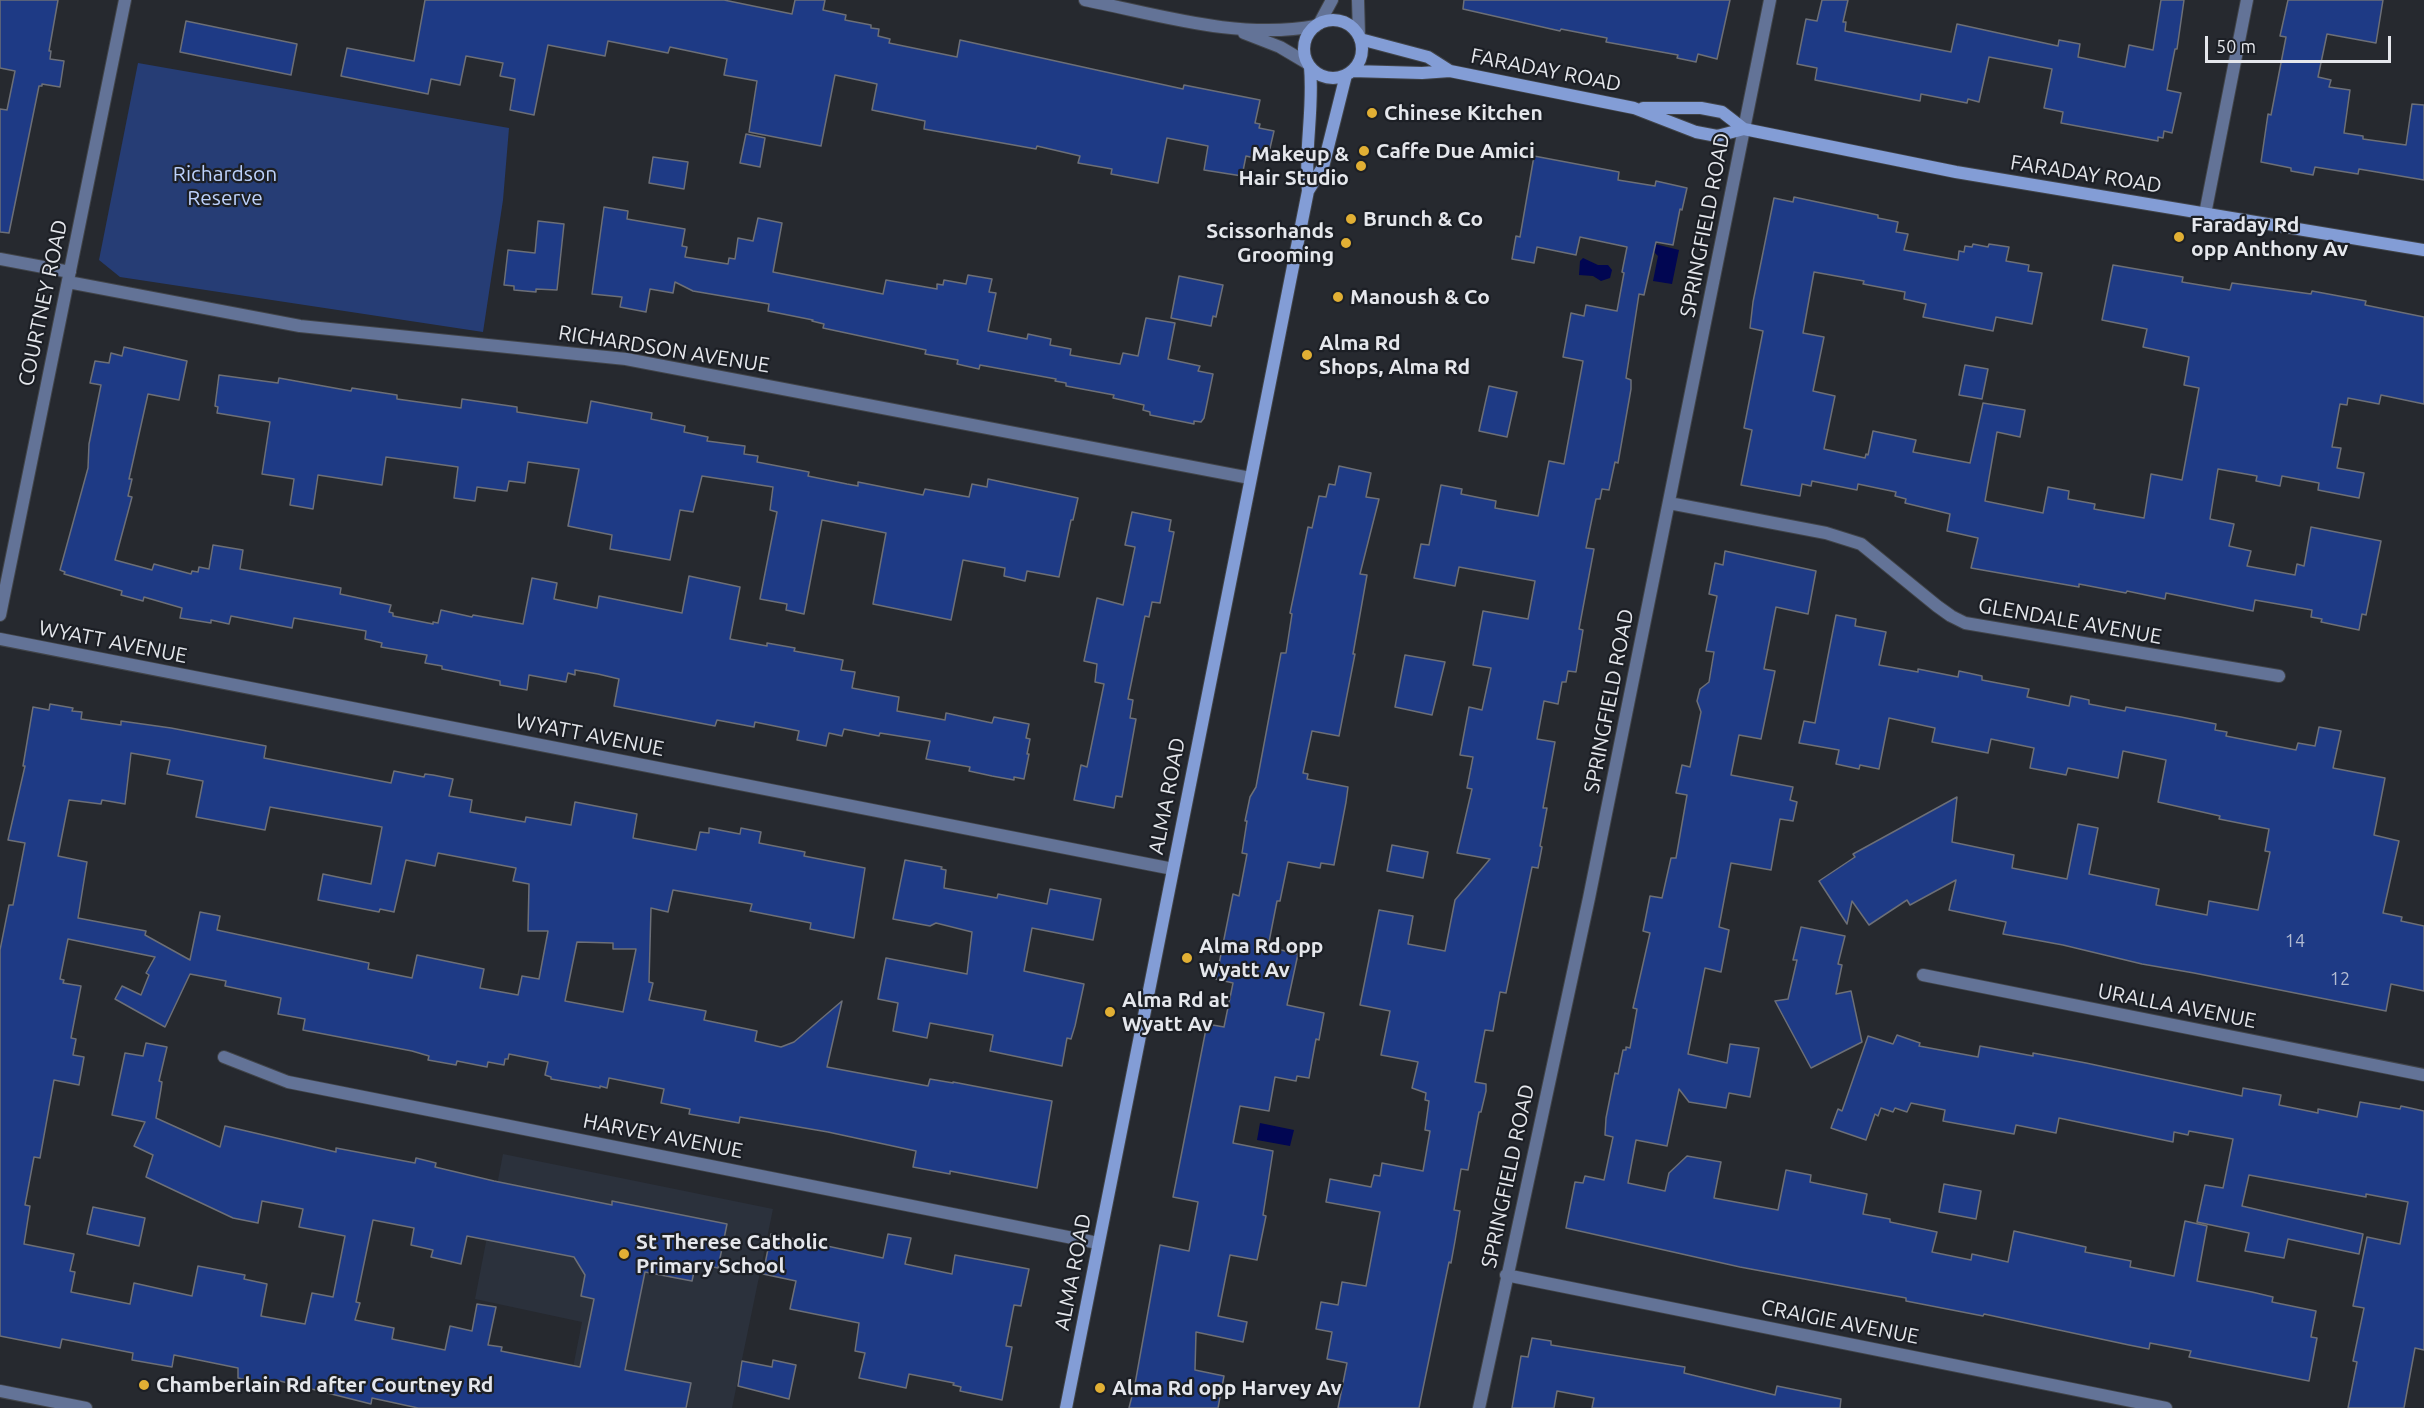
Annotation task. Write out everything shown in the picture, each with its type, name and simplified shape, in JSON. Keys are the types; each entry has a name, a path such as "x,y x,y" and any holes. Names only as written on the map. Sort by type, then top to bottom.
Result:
{"main road":[{"path":"1337,20 1353,28 1359,37 1361,59 1349,73 1326,77 1309,65 1304,53 1305,42 1318,25 1337,20"},
{"name":"FARADAY ROAD","path":"1359,37 1428,57 1450,71"},
{"name":"ALMA ROAD","path":"1066,1408 1308,191 1305,164 1312,88 1309,65"},
{"name":"FARADAY ROAD","path":"1349,73 1450,71 1634,108 1696,132 1717,136 1744,129 1956,172 2424,250"},
{"name":"ALMA ROAD","path":"1308,191 1323,167 1349,73"},
{"name":"FARADAY ROAD","path":"1634,108 1701,108 1722,112 1744,129"}],"street":[{"name":"COURTNEY ROAD","path":"0,615 2,591 125,0"},
{"path":"1085,0 1238,30 1280,47 1309,65"},
{"path":"1238,30 1286,30 1318,25 1332,0"},
{"path":"1358,0 1359,37"},
{"name":"SPRINGFIELD ROAD","path":"1479,1408 1589,898 1770,0"},
{"path":"2205,214 2247,0"},
{"name":"RICHARDSON AVENUE","path":"0,259 69,277 300,326 626,359 1250,478"},
{"name":"GLENDALE AVENUE","path":"1669,503 1826,533 1861,544 1937,606 1965,623 2278,676"},
{"name":"WYATT AVENUE","path":"0,639 1173,869"},
{"name":"URALLA AVENUE","path":"1923,975 2424,1075"},
{"name":"HARVEY AVENUE","path":"224,1057 288,1082 1098,1243"},
{"name":"CRAIGIE AVENUE","path":"1506,1275 2166,1408"},
{"path":"0,1391 86,1408"}],"shaded area":[{"path":"1655,244 1679,250 1672,284 1653,281 1658,256 1653,251"},
{"path":"1583,258 1598,265 1608,265 1612,270 1610,278 1601,281 1593,276 1579,275 1580,261"},
{"path":"1260,1123 1294,1130 1290,1146 1257,1140"},
{"name":"St Therese Catholic Primary School","path":"503,1154 773,1209 732,1408 565,1408 582,1322 475,1299"}],"green space":[{"name":"Richardson Reserve","path":"138,63 509,128 503,200 483,332 120,277 99,260"}],"building":[{"path":"0,0 58,0 49,51 51,51 50,59 64,61 60,87 42,84 39,86 9,233 0,232 0,109 7,110 15,71 0,68"},
{"path":"425,0 724,0 792,14 795,0 825,0 823,10 846,15 845,20 871,25 871,28 879,29 878,36 890,39 889,43 957,57 960,40 1183,89 1184,85 1260,100 1255,123 1260,124 1259,128 1274,131 1267,161 1246,156 1242,176 1204,170 1208,146 1167,138 1158,183 1111,174 1112,169 1078,163 1080,156 1037,146 1036,149 924,129 925,121 872,110 877,84 835,75 821,146 749,132 757,81 724,75 727,59 670,47 668,53 608,41 605,56 548,45 534,115 510,110 515,79 500,76 503,63 466,56 460,85 431,79 428,94 341,76 347,48 414,61"},
{"path":"1464,0 1730,0 1717,59 1698,54 1696,62 1677,58 1678,55 1606,42 1607,38 1561,29 1560,31 1463,9"},
{"path":"1822,0 1848,0 1843,22 1846,22 1845,31 1951,52 1957,24 2058,46 2059,40 2080,44 2078,57 2125,67 2129,45 2153,50 2161,0 2184,0 2177,49 2175,49 2167,90 2181,93 2172,133 2164,131 2163,138 2158,137 2158,141 2061,123 2063,112 2044,108 2052,69 1989,57 1979,102 1968,99 1967,103 1921,94 1920,101 1815,80 1817,68 1797,64 1806,19 1817,21"},
{"path":"2288,0 2383,0 2376,43 2327,34 2318,77 2331,80 2329,87 2350,90 2344,133 2363,136 2363,139 2406,145 2412,104 2424,105 2424,180 2359,169 2358,174 2315,167 2313,175 2261,162 2268,114 2271,115 2286,37 2280,36"},
{"path":"186,21 297,44 291,75 180,52"},
{"path":"746,134 765,138 760,167 740,163"},
{"path":"1534,156 1619,172 1618,180 1655,186 1656,181 1687,188 1673,245 1656,242 1644,295 1639,294 1626,378 1631,380 1631,389 1618,463 1615,462 1609,490 1602,489 1600,499 1596,499 1586,548 1594,549 1579,629 1583,630 1576,672 1568,671 1566,682 1562,682 1558,704 1544,701 1537,739 1555,742 1543,808 1547,808 1540,846 1542,847 1538,868 1532,867 1506,993 1500,992 1493,1031 1485,1030 1475,1082 1486,1084 1486,1091 1481,1112 1479,1112 1468,1170 1461,1169 1454,1210 1460,1211 1455,1241 1419,1408 1338,1408 1347,1363 1327,1359 1332,1332 1316,1329 1321,1302 1338,1305 1342,1282 1366,1286 1380,1212 1326,1202 1330,1179 1371,1187 1374,1175 1380,1176 1382,1163 1423,1171 1430,1131 1425,1130 1429,1101 1425,1100 1426,1093 1412,1088 1418,1062 1381,1055 1390,1011 1360,1005 1379,910 1413,916 1408,944 1445,951 1455,900 1490,859 1457,853 1472,789 1467,788 1473,757 1460,755 1469,707 1482,710 1491,668 1473,665 1483,611 1528,619 1535,581 1459,567 1455,586 1414,578 1421,544 1429,545 1441,485 1462,489 1461,494 1496,501 1495,508 1538,516 1549,461 1564,464 1583,361 1563,357 1571,313 1584,316 1586,305 1617,311 1624,273 1622,272 1627,247 1580,237 1576,255 1537,247 1534,263 1512,259 1516,236 1520,237"},
{"path":"653,157 688,162 684,189 649,183"},
{"path":"1794,197 1878,215 1878,218 1898,222 1896,232 1908,234 1904,250 1958,260 1959,251 1964,252 1965,246 1972,247 1973,244 1988,247 1989,244 2009,247 2006,261 2029,265 2028,271 2042,273 2032,324 1996,317 1993,331 1923,317 1926,304 1904,299 1905,292 1863,284 1864,281 1814,272 1803,333 1824,337 1813,391 1835,396 1824,449 1865,458 1866,454 1868,455 1873,431 1916,440 1913,452 1970,463 1983,403 2025,410 2020,437 1997,432 1985,501 2043,513 2048,487 2069,491 2068,499 2095,504 2094,509 2144,518 2151,474 2182,480 2199,388 2184,385 2189,357 2143,347 2147,329 2102,320 2113,265 2183,277 2182,282 2230,290 2232,283 2311,294 2312,291 2366,301 2365,305 2424,317 2424,404 2381,395 2379,404 2348,398 2347,405 2340,404 2332,447 2341,448 2337,468 2364,473 2359,498 2318,490 2319,483 2282,476 2280,486 2256,481 2257,476 2218,469 2210,519 2234,524 2229,546 2251,551 2247,566 2295,575 2297,564 2304,566 2311,527 2381,541 2366,615 2362,614 2359,630 2321,622 2322,619 2311,617 2312,610 2255,600 2253,611 2166,593 2165,599 2127,591 2126,593 2079,584 2079,587 1971,568 1978,538 1947,531 1950,514 1905,503 1906,499 1895,496 1896,492 1858,484 1857,490 1812,481 1811,486 1802,484 1800,496 1741,485 1752,430 1744,428 1763,331 1750,328 1753,302 1774,198 1793,202"},
{"path":"604,207 628,211 627,219 685,229 682,246 687,247 685,257 728,264 729,258 735,259 738,238 753,241 758,218 782,223 773,272 883,294 886,280 937,289 937,284 943,285 944,280 966,284 968,275 992,279 989,292 996,293 988,331 1027,339 1028,334 1051,339 1050,345 1071,349 1070,355 1120,364 1123,353 1138,356 1146,318 1175,323 1168,359 1200,366 1198,371 1213,374 1204,418 1201,422 1194,421 1194,424 1150,415 1150,412 1143,410 1144,405 1113,398 1114,395 1066,386 1066,383 1055,381 1056,379 980,365 979,369 957,364 958,360 925,354 926,350 823,328 824,324 813,320 768,311 769,304 693,291 675,282 673,293 650,289 646,312 620,307 622,297 592,294"},
{"path":"538,221 564,224 557,290 536,289 536,292 514,290 514,286 504,285 508,250 535,253"},
{"path":"1179,276 1223,285 1216,317 1213,316 1211,326 1171,318"},
{"path":"124,347 187,361 179,400 148,394 129,479 132,479 128,496 132,497 115,560 152,570 154,564 191,574 192,571 198,572 199,567 209,569 213,545 243,550 240,569 341,588 340,594 391,605 389,612 393,613 393,616 433,624 433,622 438,623 441,610 523,624 532,578 557,583 554,599 597,608 599,596 682,613 689,576 740,587 730,639 767,646 767,643 795,648 794,651 843,660 841,670 855,672 852,688 899,697 897,711 945,720 946,713 992,723 994,717 1029,724 1026,738 1030,739 1027,754 1029,754 1024,779 1014,777 1014,780 992,776 969,771 970,767 926,759 930,741 880,733 879,736 844,729 842,736 829,733 826,746 797,740 799,731 755,722 754,727 717,720 715,726 614,706 619,679 598,674 575,670 575,675 568,673 566,682 529,675 527,690 500,685 500,681 442,669 442,666 425,663 427,655 381,647 382,643 365,639 366,631 294,618 292,628 231,616 229,624 180,618 182,608 144,597 143,601 121,595 122,591 64,574 65,572 60,570 88,468 89,444 101,385 90,383 95,361 109,363 111,353 122,356"},
{"path":"1965,365 1988,369 1982,399 1959,395"},
{"path":"219,375 278,383 279,378 351,391 352,388 397,395 397,399 461,408 462,399 517,407 517,412 587,423 591,401 652,413 651,419 685,426 684,432 708,437 707,441 745,446 744,454 758,456 757,462 809,472 808,476 847,484 858,486 858,482 923,495 925,489 969,497 972,484 987,487 988,479 1078,498 1059,577 1027,571 1025,581 1004,576 1005,568 963,560 951,620 873,604 886,533 822,520 804,614 786,610 787,604 760,599 777,512 770,510 773,487 702,476 693,512 680,510 670,560 610,549 612,535 568,526 579,469 528,462 525,483 509,481 507,491 477,487 475,501 454,498 458,467 386,457 382,485 318,475 313,509 290,505 294,479 262,474 270,422 217,413 218,407 215,406"},
{"path":"1489,386 1517,392 1507,437 1479,431"},
{"path":"1339,466 1371,473 1366,497 1379,499 1360,574 1367,575 1339,736 1312,731 1303,773 1308,774 1307,779 1348,787 1346,802 1334,865 1321,863 1320,868 1288,862 1268,947 1298,954 1287,1005 1324,1013 1319,1040 1316,1039 1309,1078 1297,1076 1296,1081 1275,1077 1269,1111 1240,1106 1233,1143 1273,1151 1263,1215 1266,1216 1257,1260 1230,1255 1218,1316 1247,1322 1243,1342 1196,1332 1195,1370 1224,1376 1218,1408 1129,1408 1160,1245 1189,1251 1198,1202 1173,1197 1207,1024 1224,1027 1233,983 1216,979 1233,894 1239,896 1247,854 1242,853 1247,821 1245,821 1250,797 1256,787 1281,653 1286,653 1292,614 1290,613 1308,527 1312,528 1319,496 1326,497 1329,484 1335,485"},
{"path":"1132,512 1171,520 1169,531 1174,532 1160,603 1152,602 1149,617 1145,616 1128,699 1133,700 1130,718 1136,719 1122,797 1116,796 1114,808 1074,800 1081,765 1087,767 1104,684 1095,682 1097,664 1084,661 1097,598 1123,605 1135,547 1125,545"},
{"path":"1725,551 1816,571 1808,614 1776,607 1764,669 1775,671 1761,739 1739,735 1731,775 1793,787 1790,800 1797,802 1793,821 1780,819 1771,870 1731,863 1719,927 1729,930 1721,972 1705,968 1688,1054 1727,1063 1730,1044 1759,1048 1750,1097 1729,1093 1726,1108 1689,1102 1679,1089 1667,1146 1636,1140 1628,1183 1665,1191 1669,1173 1687,1156 1721,1162 1714,1198 1778,1210 1786,1170 1811,1175 1810,1182 1867,1194 1863,1214 1937,1232 1932,1252 1971,1260 1972,1254 2008,1262 2014,1231 2086,1247 2085,1252 2131,1261 2130,1267 2174,1276 2185,1221 2207,1226 2197,1281 2273,1297 2272,1302 2316,1311 2311,1337 2317,1338 2309,1381 2189,1357 2191,1351 2150,1343 2149,1349 1984,1314 1983,1316 1906,1301 1906,1298 1740,1267 1566,1228 1575,1182 1583,1183 1585,1176 1604,1180 1613,1137 1605,1135 1606,1118 1615,1073 1618,1074 1623,1050 1626,1050 1626,1047 1630,1048 1637,1009 1633,1008 1650,933 1643,931 1650,896 1662,898 1671,858 1676,858 1687,795 1676,793 1682,765 1690,767 1701,712 1697,701 1700,689 1709,682 1714,652 1706,651 1717,596 1709,594 1715,563 1723,565"},
{"path":"1836,615 1856,619 1855,626 1886,632 1879,665 1918,672 1918,669 1958,677 1959,671 1982,676 1982,680 2029,689 2027,697 2069,706 2071,696 2089,700 2089,704 2125,711 2126,707 2181,717 2216,724 2215,730 2227,732 2226,736 2296,750 2298,743 2315,746 2319,727 2341,731 2333,768 2385,778 2374,835 2399,841 2383,913 2402,917 2401,921 2424,926 2424,991 2391,984 2386,1011 2142,964 2063,945 2003,934 2006,922 1949,910 1956,880 1910,905 1907,900 1869,925 1852,901 1847,924 1819,881 1855,857 1853,854 1957,797 1952,842 2014,855 2012,868 2067,879 2078,824 2098,828 2089,874 2159,889 2156,905 2207,915 2209,901 2258,910 2270,852 2265,851 2269,829 2219,819 2220,816 2158,802 2166,760 2123,751 2118,778 2068,768 2066,775 2030,768 2034,748 1991,739 1988,753 1932,742 1935,728 1889,718 1879,769 1860,765 1859,769 1836,764 1839,750 1799,743 1804,721 1815,723"},
{"path":"1405,655 1445,662 1432,715 1395,707"},
{"path":"50,704 82,712 81,719 121,725 121,721 171,728 266,746 264,758 391,783 394,771 424,777 425,774 453,779 449,796 472,800 470,812 525,822 526,817 571,825 575,802 637,814 633,838 696,850 700,832 709,833 709,828 740,834 741,828 761,832 759,843 805,852 804,856 865,868 854,938 810,929 811,923 750,911 752,904 673,890 668,912 651,908 649,982 653,983 649,1000 706,1011 704,1020 757,1031 755,1041 781,1047 794,1042 842,1001 827,1067 928,1086 930,1079 953,1082 1052,1101 1037,1188 950,1171 950,1174 913,1167 916,1151 828,1132 740,1117 739,1123 689,1114 690,1109 661,1103 664,1089 609,1078 607,1088 551,1079 545,1075 548,1062 509,1054 504,1065 488,1062 487,1067 457,1061 456,1065 428,1060 429,1056 412,1051 303,1030 305,1019 278,1014 281,998 225,986 226,981 190,974 165,1027 115,999 122,986 141,995 149,975 146,973 155,957 68,939 60,979 64,980 63,983 81,986 71,1038 76,1039 73,1055 84,1057 79,1085 54,1080 40,1158 34,1157 25,1205 30,1206 24,1244 74,1254 70,1271 75,1272 71,1292 130,1304 134,1283 192,1296 198,1266 245,1275 244,1279 267,1284 261,1316 305,1324 312,1293 333,1297 345,1236 299,1227 303,1209 262,1201 258,1223 233,1218 146,1177 153,1155 134,1146 145,1122 112,1115 125,1053 143,1056 146,1043 167,1047 159,1081 162,1082 156,1118 220,1147 225,1126 336,1152 336,1148 415,1163 416,1158 436,1163 435,1167 494,1181 612,1205 612,1201 727,1224 718,1268 696,1263 692,1281 645,1272 625,1370 691,1383 686,1408 418,1408 372,1398 371,1404 276,1380 275,1386 238,1378 238,1368 174,1355 172,1367 132,1360 133,1353 62,1339 60,1348 0,1336 0,950 9,905 13,905 25,843 8,840 25,766 23,766 33,707 49,710","holes":["131,753 170,760 167,774 203,781 196,817 265,830 270,807 382,827 371,884 323,874 318,900 379,912 380,909 394,912 406,860 435,866 438,853 516,868 513,881 529,884 528,931 548,931 539,979 522,976 518,995 480,988 484,969 417,955 412,978 368,969 369,963 217,930 220,916 200,912 190,960 145,935 146,931 78,918 87,862 58,856 69,800 101,804 102,800 125,804","577,942 613,943 613,949 636,949 623,1012 565,1001","373,1220 414,1228 411,1245 433,1250 431,1257 461,1264 467,1236 574,1257 585,1275 581,1296 594,1299 580,1367 501,1351 502,1347 488,1345 496,1307 477,1304 472,1331 450,1326 445,1350 392,1339 394,1328 355,1320 360,1303 356,1302"]},
{"path":"1392,845 1428,852 1423,878 1387,871"},
{"path":"905,860 942,867 941,869 946,870 944,888 997,898 998,894 1047,904 1050,889 1101,899 1093,940 1032,928 1024,971 1084,984 1071,1039 1067,1038 1062,1066 990,1051 993,1035 930,1023 927,1038 893,1031 898,1003 878,999 886,958 967,974 972,932 936,923 930,926 893,919"},
{"path":"1801,927 1845,936 1838,964 1842,965 1836,994 1851,991 1862,1042 1811,1068 1775,1001 1788,999 1797,960 1793,960"},
{"path":"1897,1035 1920,1043 1919,1046 1978,1057 1980,1046 2086,1063 2242,1096 2243,1088 2281,1095 2279,1105 2318,1113 2318,1109 2357,1117 2360,1102 2424,1111 2424,1350 2415,1348 2404,1408 2348,1408 2357,1362 2353,1361 2364,1308 2353,1306 2367,1237 2400,1244 2408,1202 2366,1194 2366,1197 2249,1175 2242,1206 2363,1234 2359,1254 2288,1239 2284,1258 2245,1251 2249,1233 2197,1222 2205,1185 2223,1188 2233,1139 2189,1131 2188,1135 2174,1132 2173,1142 2059,1118 2056,1133 2016,1125 2014,1134 1943,1121 1945,1110 1911,1103 1907,1112 1895,1108 1893,1112 1881,1108 1878,1116 1875,1114 1866,1140 1831,1128 1838,1109 1842,1111 1868,1036 1893,1044"},
{"path":"1944,1184 1981,1191 1976,1219 1939,1212"},
{"path":"93,1207 145,1218 139,1246 87,1234"},
{"path":"771,1234 883,1258 888,1234 911,1238 905,1264 952,1274 955,1255 1029,1269 1021,1306 1014,1305 1006,1346 1012,1347 1002,1400 960,1391 961,1387 953,1385 954,1383 909,1374 906,1388 859,1378 865,1353 855,1351 859,1323 790,1309 796,1281 763,1274"},
{"path":"1532,1338 1551,1341 1551,1345 1685,1367 1684,1373 1775,1395 1777,1386 1841,1399 1840,1408 1592,1408 1594,1398 1557,1391 1554,1408 1512,1408 1521,1356 1528,1357"},
{"path":"773,1360 796,1365 789,1399 738,1386 742,1361 772,1367"}],"place":[{"name":"Chinese Kitchen","path":"1372,113"},
{"name":"Caffe Due Amici","path":"1364,151"},
{"name":"Makeup & Hair Studio","path":"1361,166"},
{"name":"Brunch & Co","path":"1351,219"},
{"name":"Faraday Rd opp Anthony Av","path":"2179,237"},
{"name":"Scissorhands Grooming","path":"1346,243"},
{"name":"Manoush & Co","path":"1338,297"},
{"name":"Alma Rd Shops, Alma Rd","path":"1307,355"},
{"name":"Alma Rd opp Wyatt Av","path":"1187,958"},
{"name":"Alma Rd at Wyatt Av","path":"1110,1012"},
{"name":"St Therese Catholic Primary School","path":"624,1254"},
{"name":"Chamberlain Rd after Courtney Rd","path":"144,1385"},
{"name":"Alma Rd opp Harvey Av","path":"1100,1388"}]}
